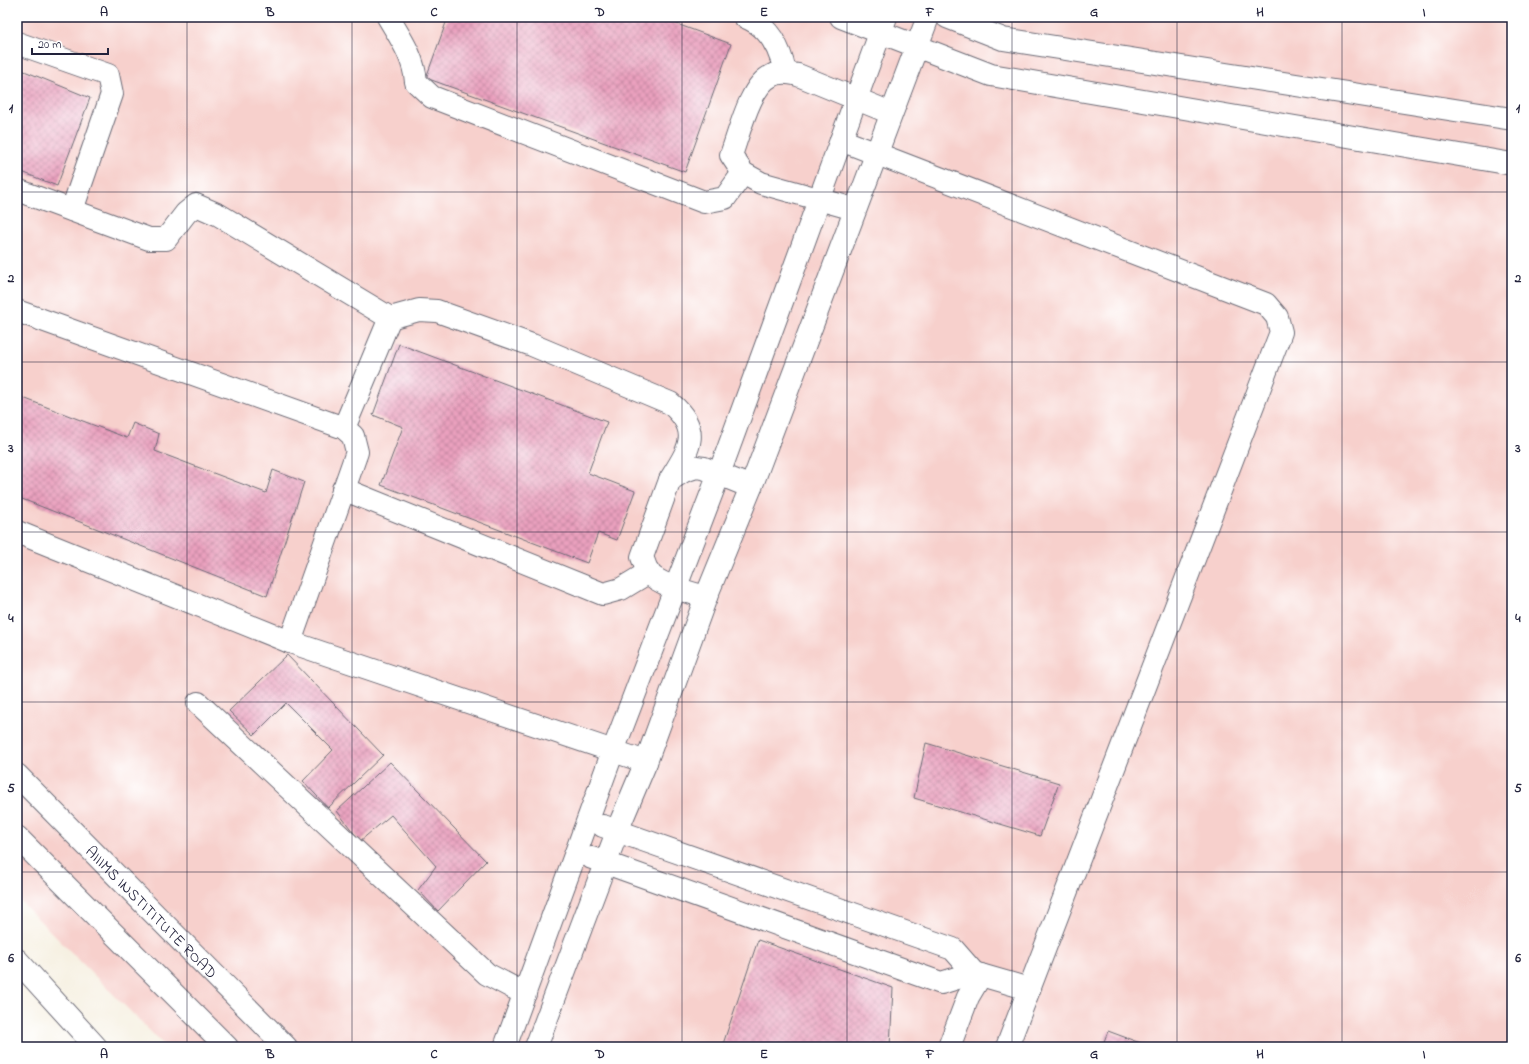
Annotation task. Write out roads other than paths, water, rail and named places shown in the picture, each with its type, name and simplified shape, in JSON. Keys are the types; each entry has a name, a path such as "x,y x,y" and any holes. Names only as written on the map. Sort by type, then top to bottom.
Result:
{"street":[{"path":"388,17 408,50 415,70 416,82 432,97 704,202 725,198 743,173"},
{"path":"746,17 757,21 772,37 782,56 785,72"},
{"path":"842,17 883,25 916,46 991,75 1512,164"},
{"path":"536,1047 617,831 646,762 706,597 751,487 854,210 928,17"},
{"path":"946,17 1003,38 1512,119"},
{"path":"506,1047 613,752 719,474 883,25"},
{"path":"17,42 108,75 112,94 72,210"},
{"path":"854,210 761,183 743,173 731,155 755,90 770,76 785,72 798,75 891,113"},
{"path":"841,140 876,152 1266,304 1277,317 1281,332 1007,1047"},
{"path":"17,190 148,239 166,239 186,213 196,205 219,215 390,318 419,310 437,311 532,345 670,403 683,414 690,429 687,452 670,480 642,557 649,572 676,588 706,597"},
{"path":"17,311 344,428 353,436 357,452 290,642"},
{"path":"344,428 390,318"},
{"path":"670,480 684,471 696,467 704,468 751,487"},
{"path":"343,489 603,594 621,589 649,572"},
{"path":"17,532 290,642 646,762"},
{"path":"198,702 487,974 525,994"},
{"name":"AIIIMS INSTITITUTE ROAD","path":"17,775 286,1047"},
{"path":"589,821 953,949 977,974 1028,989"},
{"path":"17,838 227,1047"},
{"path":"577,852 941,983 977,974"},
{"path":"17,960 96,1047"},
{"path":"949,1047 977,974"}]}
